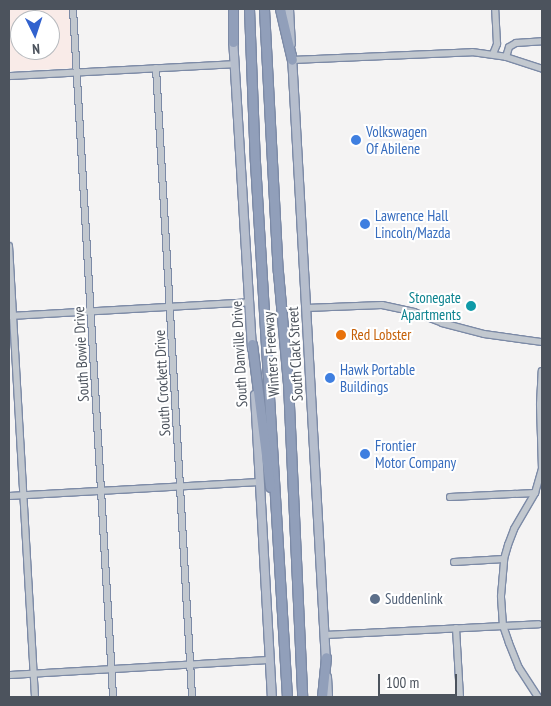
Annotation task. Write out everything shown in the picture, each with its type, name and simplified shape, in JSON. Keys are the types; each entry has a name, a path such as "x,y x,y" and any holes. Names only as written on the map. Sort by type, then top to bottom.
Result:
{"highway":[{"path":"232,9 233,42"},
{"name":"Winters Freeway","path":"249,9 255,162 287,697"},
{"name":"Winters Freeway","path":"264,9 278,272 288,384 302,697"},
{"path":"280,9 292,60"},
{"path":"252,344 279,559"},
{"path":"322,697 326,657"}],"main road":[{"name":"South Clack Street","path":"289,9 328,697"},
{"name":"South Danville Drive","path":"233,42 250,302 272,697"}],"street":[{"name":"South Bowie Drive","path":"73,9 114,697"},
{"path":"493,54 497,44 495,9"},
{"path":"506,57 509,48 516,43 542,41"},
{"path":"292,60 453,51 493,54 542,69"},
{"path":"9,76 235,64"},
{"name":"South Crockett Drive","path":"156,68 192,697"},
{"path":"9,246 11,316 24,495 35,697"},
{"path":"11,316 250,302"},
{"path":"306,308 382,305 414,312 442,323 484,334 542,342"},
{"path":"538,697 518,668 503,626 501,596 504,559 514,529 535,493 542,468 542,370"},
{"path":"9,496 260,482"},
{"path":"450,497 535,493"},
{"path":"454,562 504,559"},
{"path":"324,635 538,624"},
{"path":"456,628 460,697"},
{"path":"9,675 270,660"}],"shaded area":[{"path":"9,9 69,9 74,68 9,71"}],"place":[{"name":"Volkswagen Of Abilene","path":"356,140"},
{"name":"Lawrence Hall Lincoln/Mazda","path":"365,224"},
{"name":"Stonegate Apartments","path":"471,306"},
{"name":"Red Lobster","path":"341,335"},
{"name":"Hawk Portable Buildings","path":"330,378"},
{"name":"Frontier Motor Company","path":"365,454"},
{"name":"Suddenlink","path":"375,599"}]}
